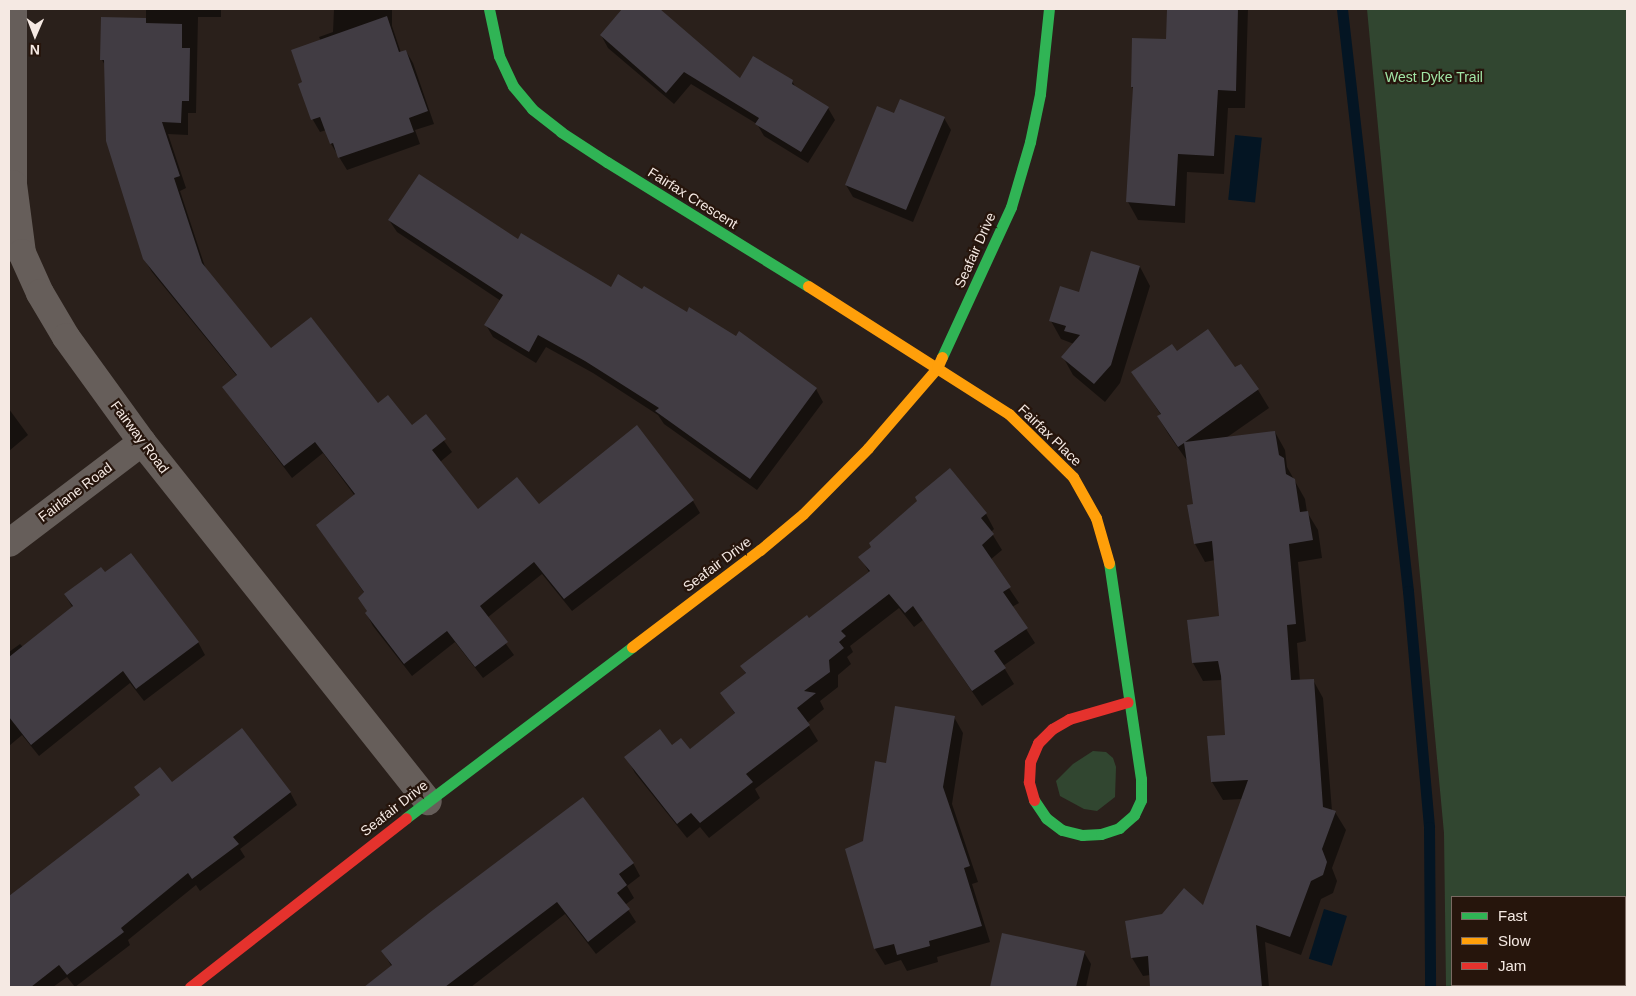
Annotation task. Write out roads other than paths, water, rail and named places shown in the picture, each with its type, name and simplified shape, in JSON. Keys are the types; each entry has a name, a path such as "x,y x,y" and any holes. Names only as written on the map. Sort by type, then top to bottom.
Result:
{"street":[{"name":"Fairway Road","path":"13,9 13,184 22,252 40,293 66,337 142,442 428,801"},
{"name":"Fairfax Crescent","path":"489,9 490,21 499,56 513,86 539,115 607,162 936,368"},
{"name":"Seafair Drive","path":"190,987 428,801 760,550 803,514 868,448 936,368 967,306 1011,207 1030,142 1040,94 1048,9"},
{"name":"Fairfax Place","path":"936,368 1009,414 1073,478 1096,518 1110,565 1128,702 1142,779 1141,800 1134,815 1119,828 1101,834 1082,835 1062,830 1046,818 1034,802 1030,788 1030,762 1038,744 1052,728 1069,719 1128,702"},
{"name":"Fairlane Road","path":"9,543 142,442"}],"water":[{"path":"1235,135 1262,138 1255,202 1228,200"},
{"path":"1324,909 1347,916 1332,966 1309,959"}],"waterway":[{"path":"1342,9 1408,591 1429,827 1430,987"}],"park label":[{"name":"West Dyke Trail","path":"1434,77"}]}
